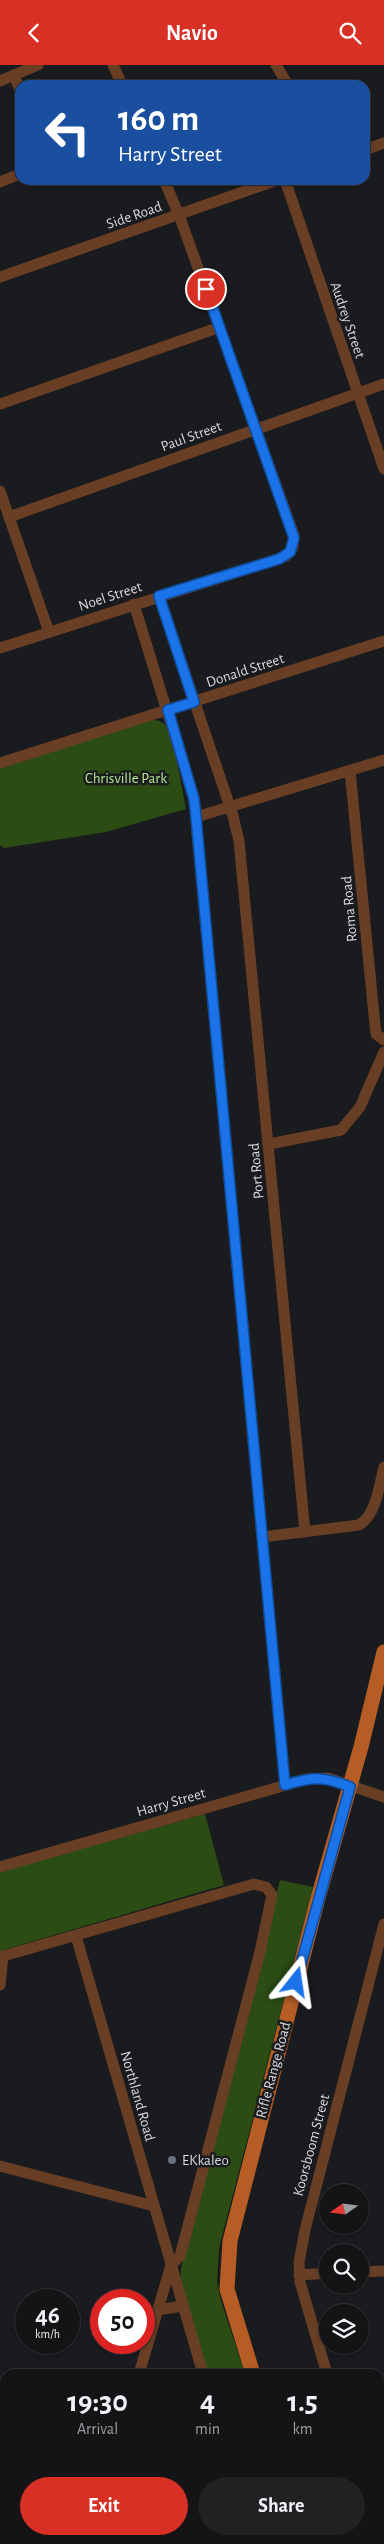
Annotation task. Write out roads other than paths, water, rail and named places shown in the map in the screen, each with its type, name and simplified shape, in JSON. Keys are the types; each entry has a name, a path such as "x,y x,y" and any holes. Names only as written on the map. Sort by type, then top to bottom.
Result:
{"main road":[{"name":"Rifle Range Road","path":"251,2369 227,2289 229,2247 318,1898 350,1787 384,1652"}],"street":[{"path":"0,81 38,65"},
{"path":"113,65 120,80"},
{"path":"276,65 285,80"},
{"path":"14,75 16,80"},
{"path":"370,147 384,143"},
{"path":"0,182 15,176"},
{"path":"166,185 179,215 256,429"},
{"name":"Side Road","path":"0,277 264,185"},
{"name":"Audrey Street","path":"286,185 384,469"},
{"path":"0,404 220,327"},
{"name":"Paul Street","path":"9,517 384,384"},
{"name":"Noel Street","path":"0,648 286,556 293,547 294,535 256,429"},
{"path":"0,491 49,632"},
{"name":"Port Road","path":"159,596 230,808 239,841 305,1532"},
{"name":"Port Road","path":"134,604 194,799 285,1785"},
{"name":"Donald Street","path":"0,763 384,641"},
{"path":"196,817 384,760"},
{"name":"Roma Road","path":"350,771 376,1034 384,1040"},
{"path":"269,1144 341,1130 360,1107 384,1052"},
{"path":"262,1537 350,1527 364,1521 374,1503 384,1467"},
{"name":"Harry Street","path":"0,1867 307,1779 324,1778 384,1797"},
{"path":"0,1985 1,1956 251,1885 260,1884 266,1887 272,1895 272,1903 180,2256 171,2265 141,2369"},
{"name":"Koorsboom Street","path":"326,2369 304,2301 299,2275 304,2230 384,1925"},
{"name":"Northland Road","path":"76,1936 171,2265"},
{"path":"0,2166 154,2206"},
{"path":"171,2265 201,2369"},
{"path":"369,2272 384,2271"},
{"path":"299,2275 319,2274"},
{"path":"157,2310 183,2306"}],"place":[{"name":"EKkaleo","path":"172,2160"}],"park label":[{"name":"Chrisville Park","path":"126,778"}]}
